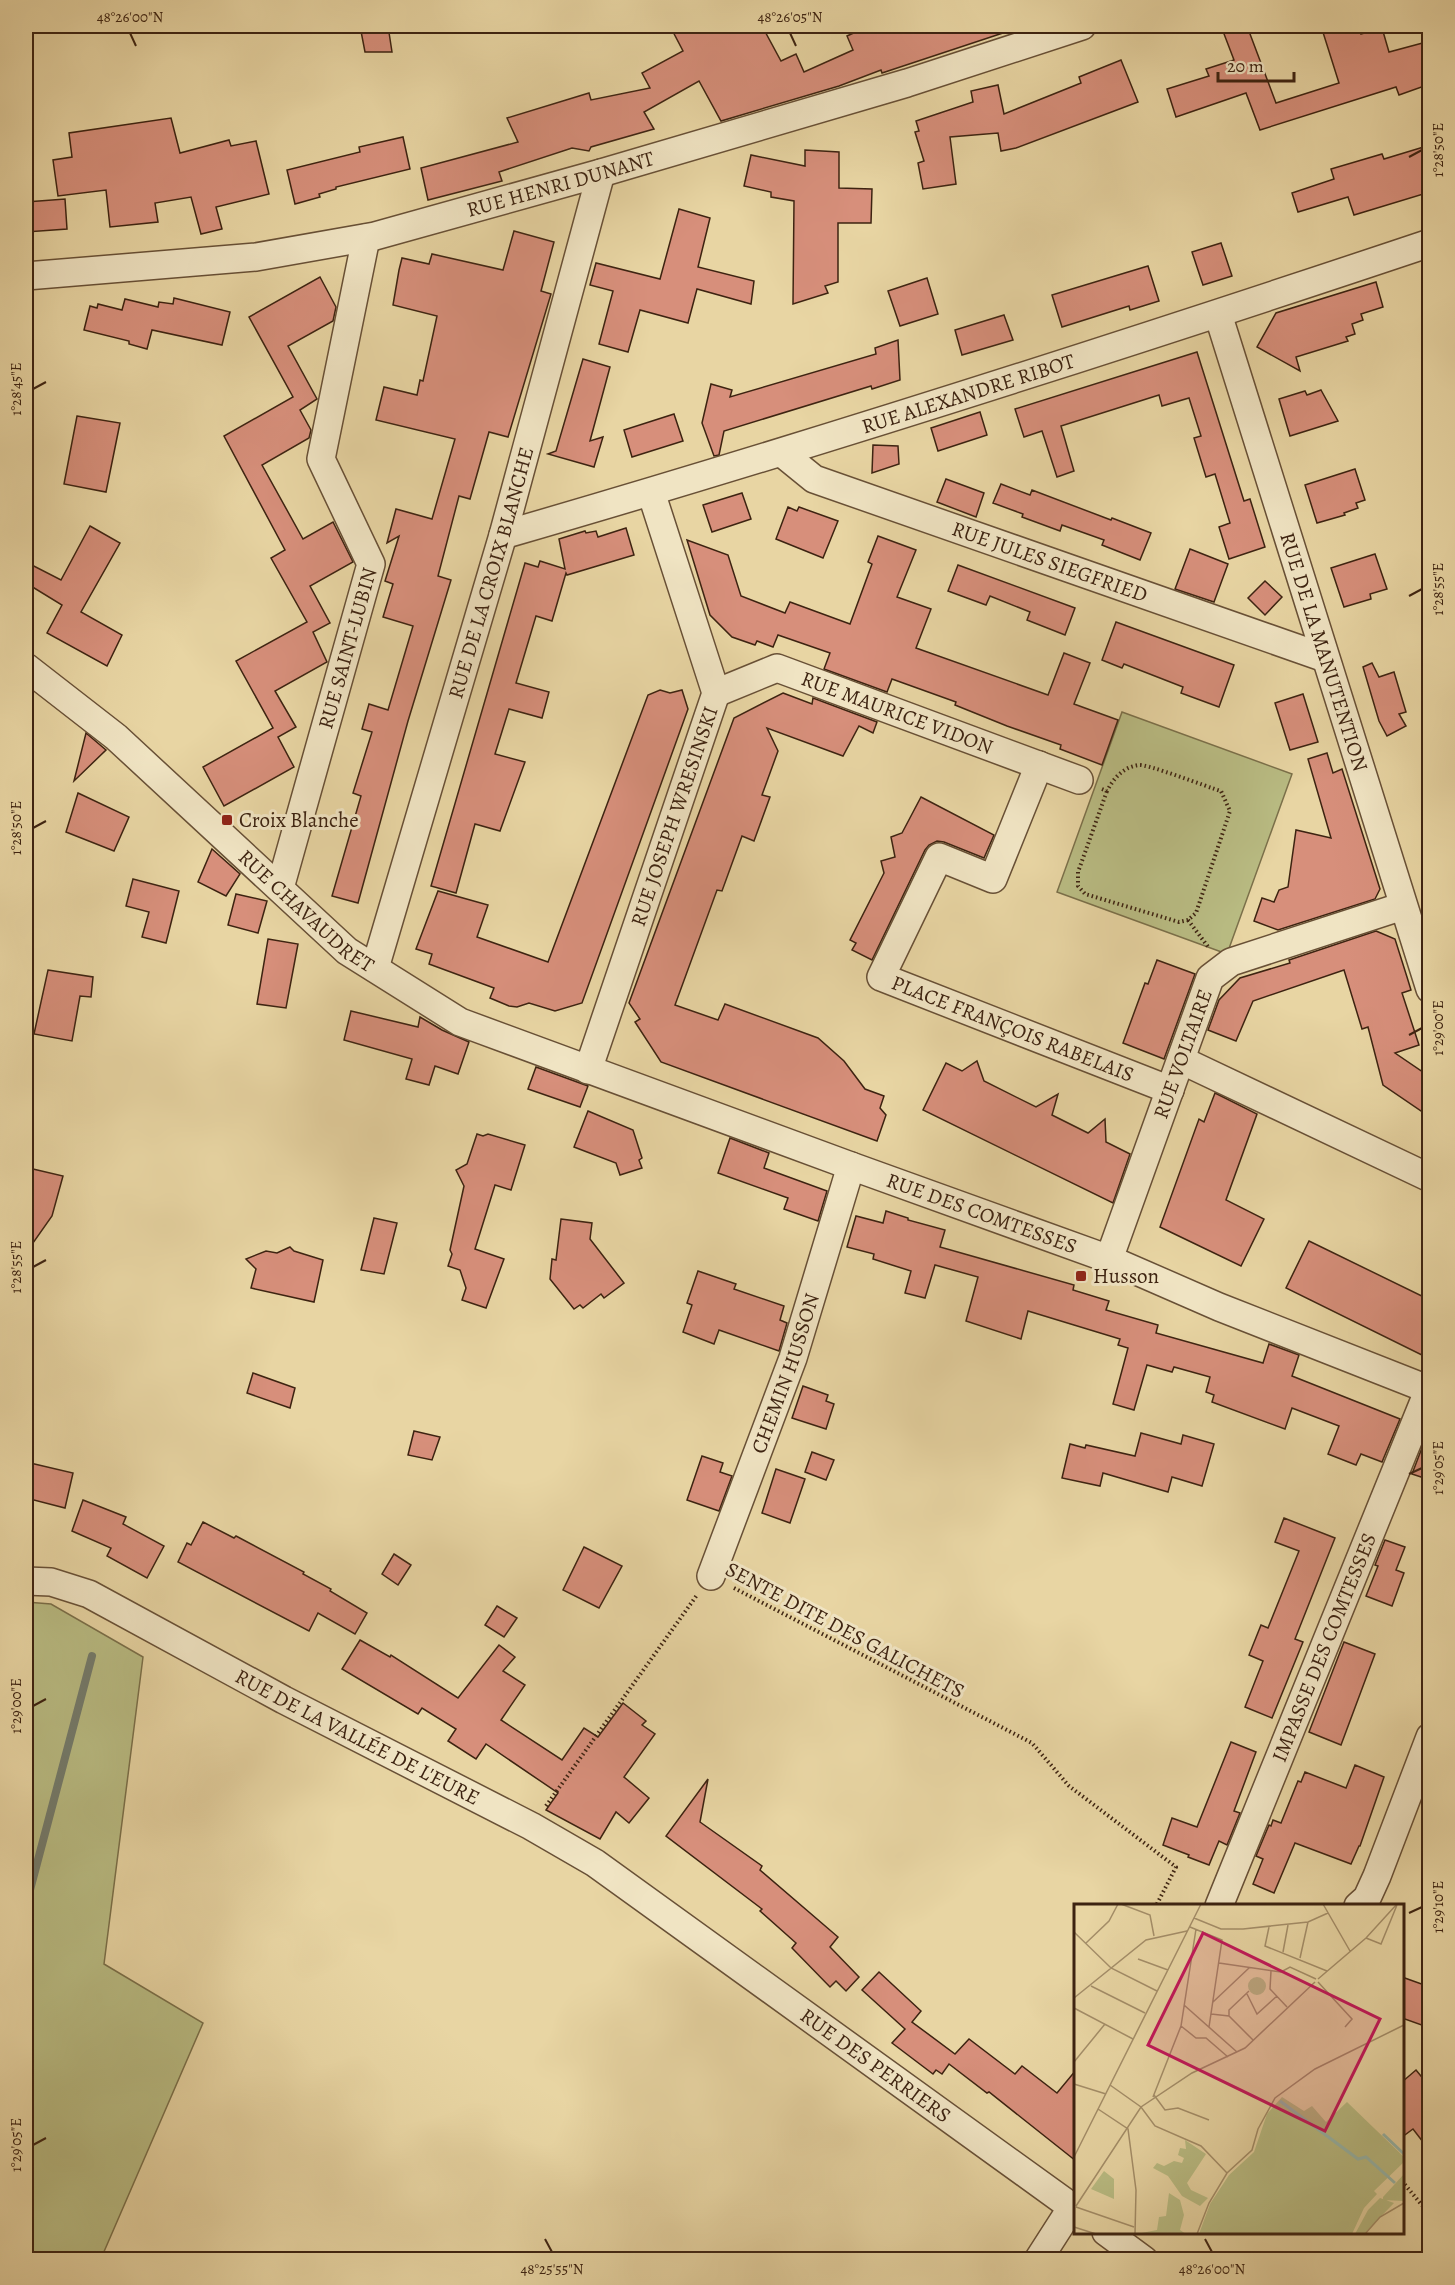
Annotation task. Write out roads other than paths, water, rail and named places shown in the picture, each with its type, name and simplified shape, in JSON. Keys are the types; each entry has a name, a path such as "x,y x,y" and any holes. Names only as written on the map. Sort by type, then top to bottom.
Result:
{"street":[{"name":"RUE HENRI DUNANT","path":"26,276 256,257 366,238 601,173 906,83 1082,26"},
{"name":"RUE DE LA CROIX BLANCHE","path":"375,968 503,536 601,173"},
{"name":"RUE SAINT-LUBIN","path":"280,888 371,564 321,459 366,238"},
{"name":"RUE ALEXANDRE RIBOT","path":"503,536 782,453 1218,314 1430,243"},
{"name":"RUE DE LA MANUTENTION","path":"1218,314 1430,989"},
{"name":"RUE JULES SIEGFRIED","path":"782,453 814,479 1325,658"},
{"name":"RUE JOSEPH WRESINSKI","path":"576,1064 716,693 651,492"},
{"name":"RUE CHAVAUDRET","path":"26,667 116,737 347,951 460,1022 576,1064"},
{"name":"RUE MAURICE VIDON","path":"716,693 777,668 1079,780"},
{"name":"PLACE FRANÇOIS RABELAIS","path":"1039,765 993,879 939,856 881,977 1170,1089"},
{"name":"RUE VOLTAIRE","path":"1109,1259 1210,978 1231,962 1403,906"},
{"path":"1181,1060 1430,1178"},
{"name":"RUE DES COMTESSES","path":"576,1064 851,1167 1109,1259 1219,1307 1429,1390"},
{"name":"CHEMIN HUSSON","path":"711,1576 793,1358 851,1167"},
{"name":"IMPASSE DES COMTESSES","path":"1219,1904 1429,1390"},
{"name":"RUE DE LA VALLÉE DE L'EURE","path":"26,1581 51,1582 89,1594 284,1700 531,1826 595,1863 677,1920"},
{"path":"1359,1904 1367,1898 1377,1876 1430,1737"},
{"name":"RUE DES PERRIERS","path":"677,1920 1074,2209"},
{"path":"1038,2259 1074,2209"},
{"path":"1109,2234 1144,2259"}],"waterway":[{"path":"26,1905 92,1656"}],"place":[{"name":"Croix Blanche","path":"227,820"},
{"name":"Husson","path":"1081,1276"}]}
